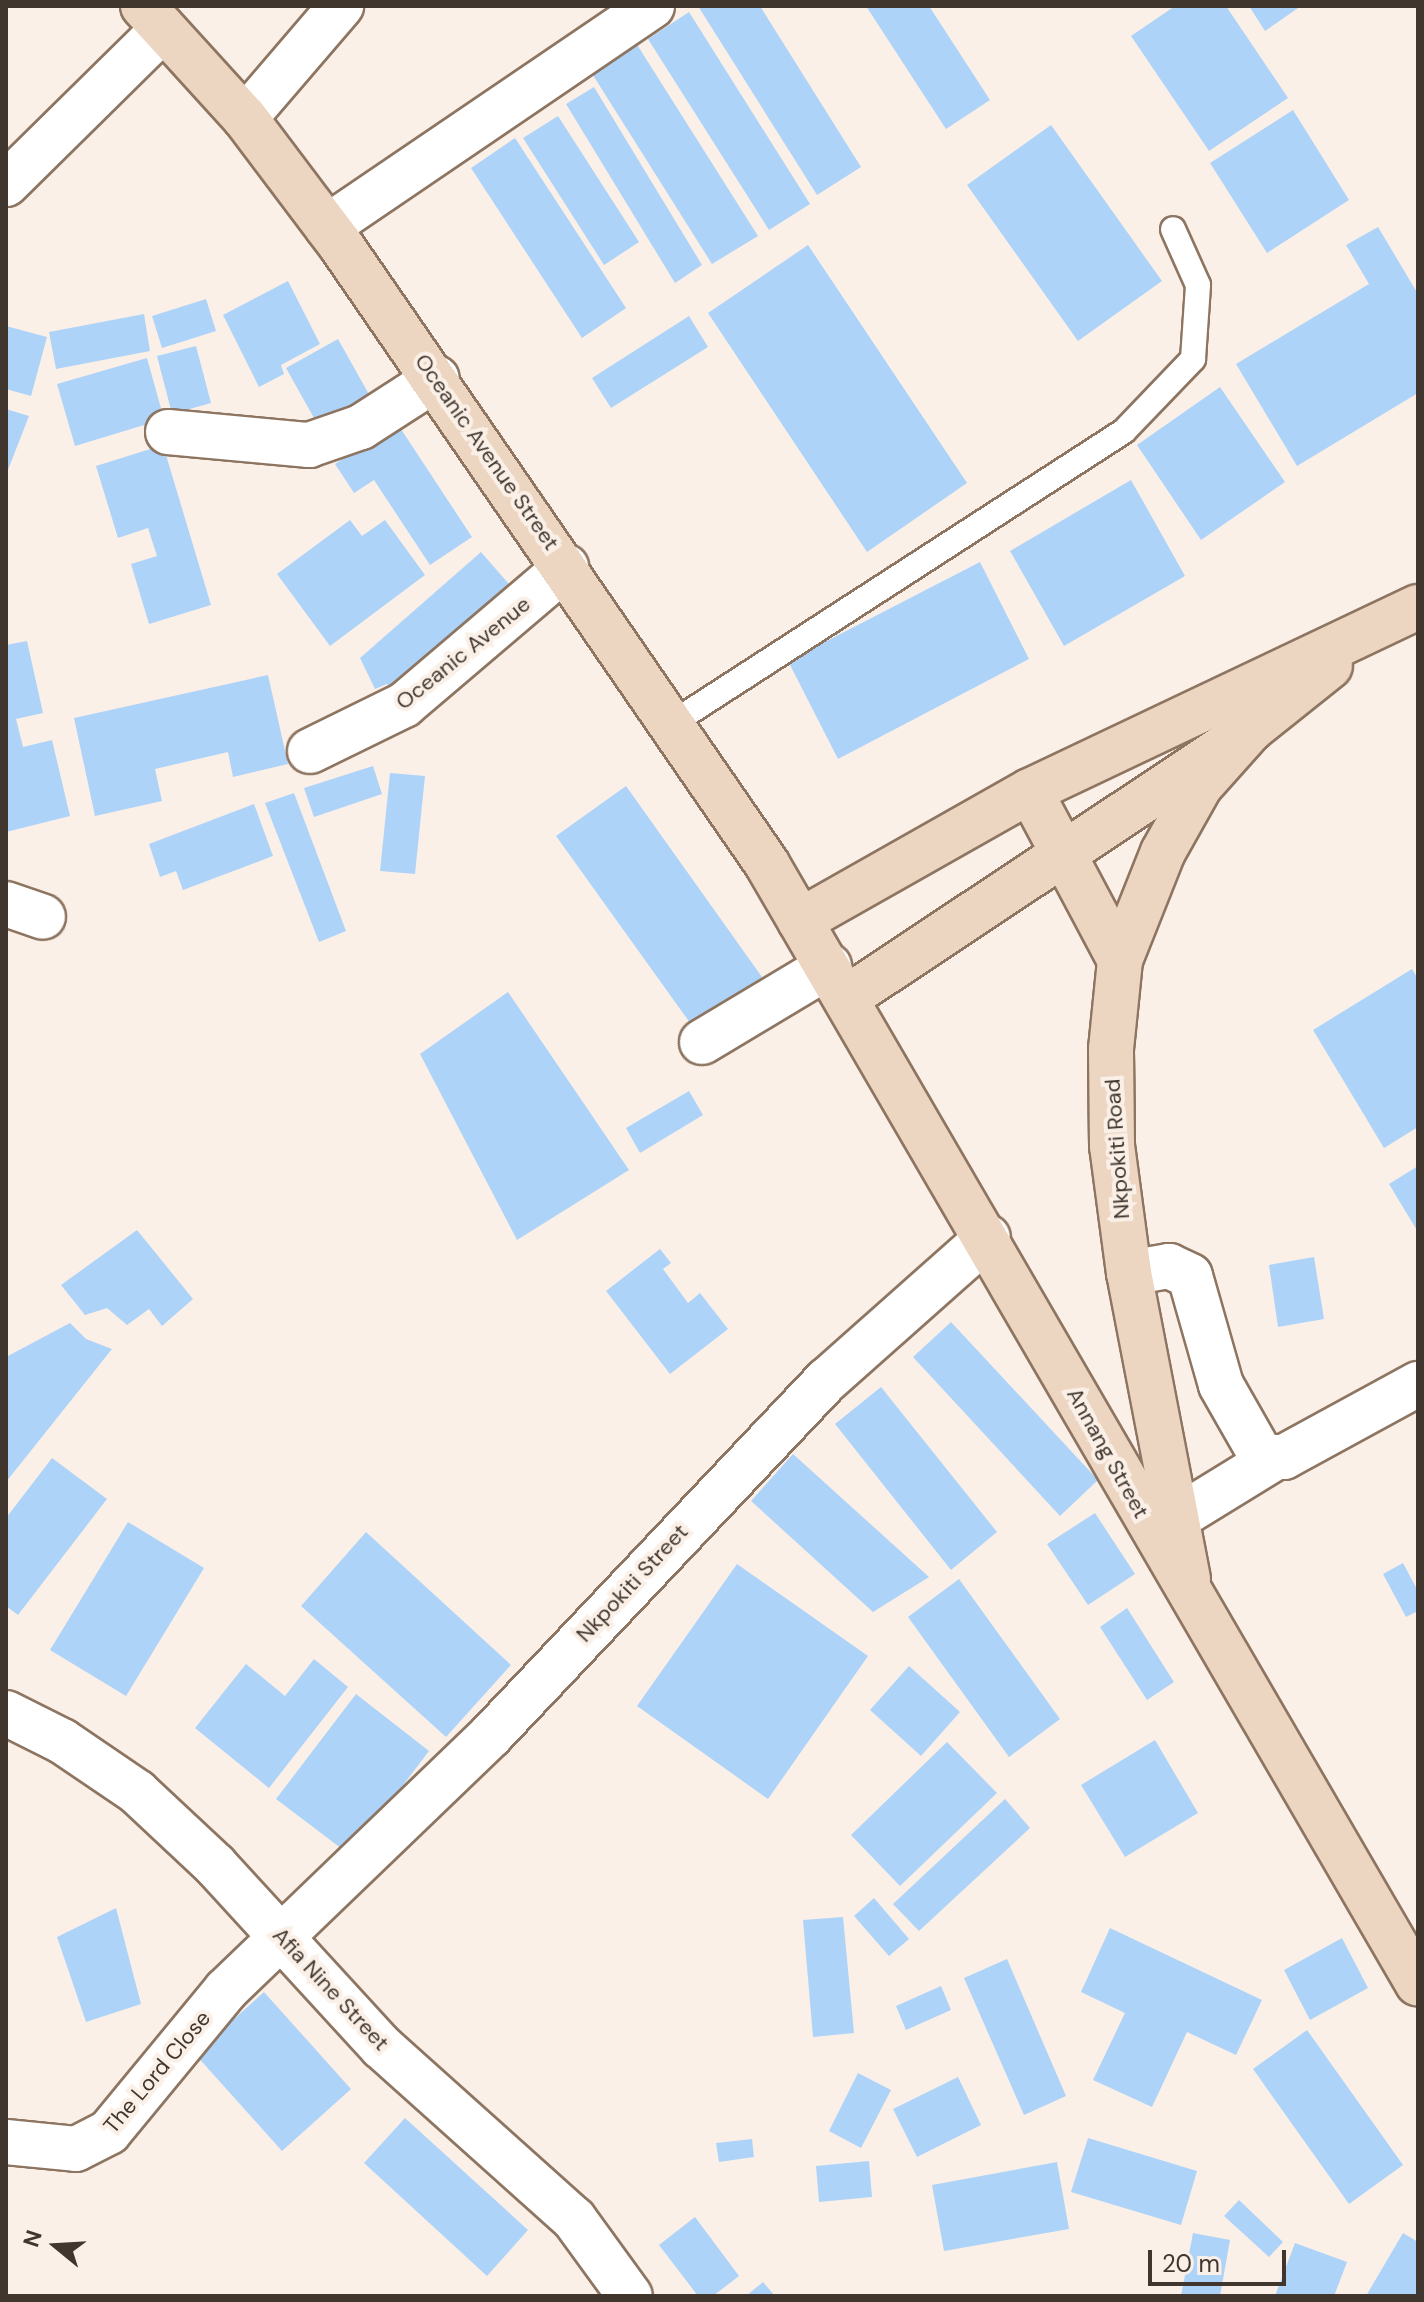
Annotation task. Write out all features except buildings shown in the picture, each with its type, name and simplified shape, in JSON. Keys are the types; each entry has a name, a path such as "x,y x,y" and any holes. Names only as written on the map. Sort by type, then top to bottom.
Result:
{"main road":[{"name":"Oceanic Avenue Street","path":"153,18 245,118 437,378 800,921"},
{"path":"838,982 1063,856 1251,729 1400,616"},
{"path":"800,921 1030,791 1400,616"},
{"name":"Nkpokiti Road","path":"1191,1601 1180,1516 1129,1273 1112,1146 1111,1049 1120,960 1163,852 1200,786 1251,729"},
{"path":"1030,791 1120,960"},
{"name":"Annang Street","path":"800,921 988,1237 1191,1601 1418,1984"}],"street":[{"path":"245,118 341,6"},
{"path":"327,227 652,6"},
{"path":"6,184 153,18"},
{"path":"168,432 309,445 361,427 437,378"},
{"name":"Oceanic Avenue","path":"310,751 404,705 566,567"},
{"path":"702,1042 838,982"},
{"name":"Nkpokiti Street","path":"282,1936 491,1735 827,1380 988,1237"},
{"path":"1129,1273 1169,1266 1190,1276 1221,1385 1244,1434 1271,1460"},
{"path":"1180,1516 1271,1460 1418,1384"},
{"name":"Afia Nine Street","path":"6,1713 62,1741 137,1792 282,1936 382,2047 574,2219 630,2296"},
{"name":"The Lord Close","path":"6,2142 76,2149 96,2142 226,1990 282,1936"}],"lane":[{"path":"671,724 1124,431 1193,359 1198,285 1173,229"}]}
